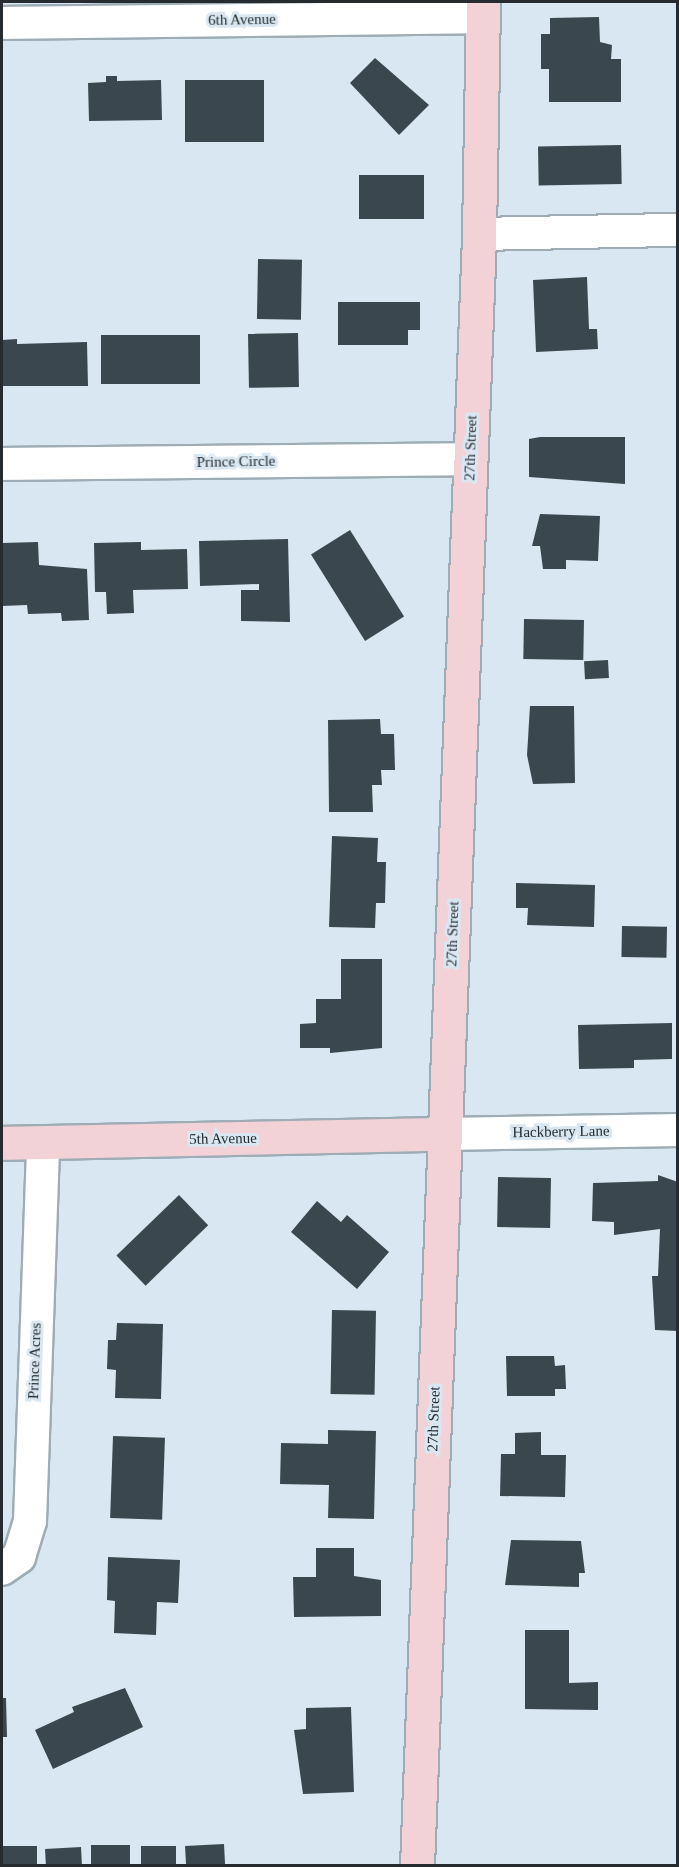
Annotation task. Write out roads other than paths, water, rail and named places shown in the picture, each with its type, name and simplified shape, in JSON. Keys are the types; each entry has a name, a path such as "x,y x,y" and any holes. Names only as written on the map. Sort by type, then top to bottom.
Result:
{"street":[{"name":"6th Avenue","path":"2,23 483,9"},
{"name":"27th Street","path":"417,1866 479,234 483,9"},
{"path":"479,234 678,230"},
{"name":"Prince Circle","path":"2,464 471,459"},
{"name":"Hackberry Lane","path":"445,1134 678,1130"},
{"name":"5th Avenue","path":"2,1143 445,1134"},
{"name":"Prince Acres","path":"2,1569 19,1557 30,1521 43,1143"}]}
